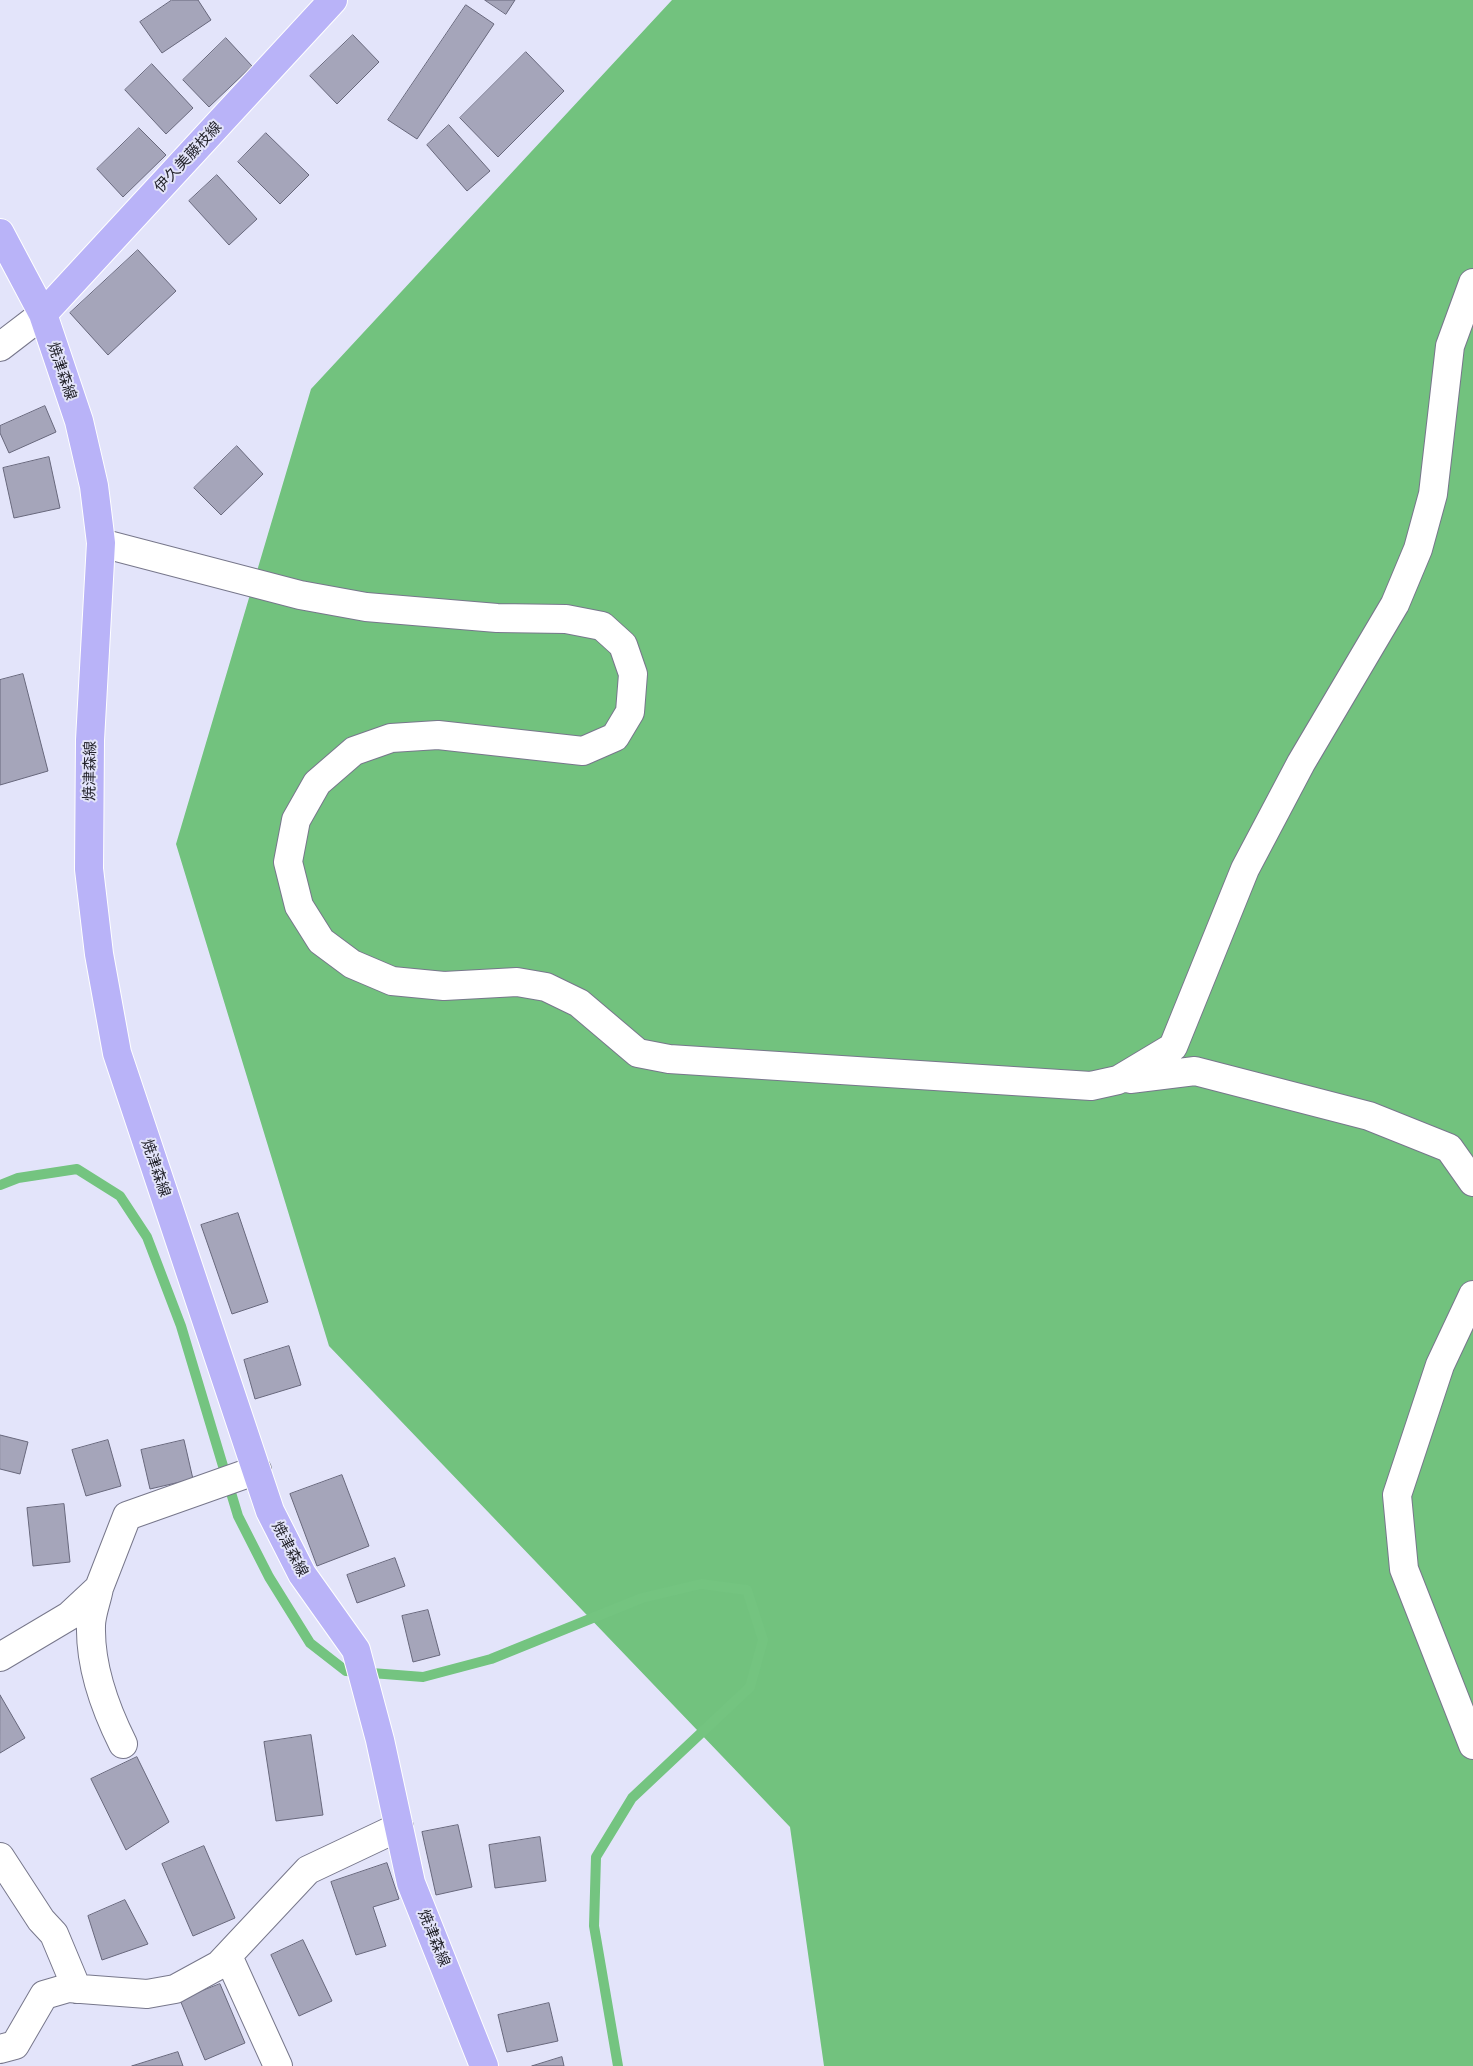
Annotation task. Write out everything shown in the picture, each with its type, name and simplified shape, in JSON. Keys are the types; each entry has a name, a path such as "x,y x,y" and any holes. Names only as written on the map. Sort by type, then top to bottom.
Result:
{"main road":[{"name":"伊久美藤枝線","path":"43,314 333,0"},
{"name":"焼津森線","path":"0,233 43,314 79,421 94,486 101,543 92,710 90,859 100,954 117,1053 270,1511 302,1574 356,1650 411,1882 477,2062"}],"street":[{"path":"1118,1080 1173,1048 1245,869 1301,763 1395,604 1418,549 1433,494 1450,346 1473,283"},
{"path":"0,347 43,314"},
{"path":"101,543 300,595 366,607 497,618 566,619 602,626 623,645 633,674 630,712 614,737 599,744 583,751 438,735 391,738 354,751 317,782 296,820 288,862 299,906 321,941 352,964 392,981 444,986 517,982 546,988 579,1002 638,1053 669,1059 1091,1086 1118,1080 1195,1070 1369,1116 1449,1148 1473,1182"},
{"path":"1473,1295 1440,1365 1397,1494 1404,1569 1473,1745"},
{"path":"123,1744 106,1709 96,1666 91,1625 99,1588 127,1516 257,1470"},
{"path":"0,1657 69,1616 99,1588"},
{"path":"0,2049 15,2045 44,1995 68,1988 147,1994 175,1989 219,1965 308,1870 399,1827"},
{"path":"0,1857 41,1920 54,1934 77,1989"},
{"path":"228,1956 278,2066"}],"green space":[{"path":"672,0 1473,0 1473,2066 824,2066 790,1827 329,1346 176,844 311,389"}],"building":[{"path":"172,0 198,0 211,20 162,53 140,22"},
{"path":"485,0 515,0 506,14"},
{"path":"466,5 494,24 417,139 388,120"},
{"path":"353,35 379,62 337,104 310,76"},
{"path":"226,38 252,66 209,107 183,80"},
{"path":"526,52 564,91 498,157 460,118"},
{"path":"152,64 193,108 166,134 125,90"},
{"path":"449,125 490,171 467,191 427,145"},
{"path":"139,128 166,155 123,197 97,169"},
{"path":"266,133 309,175 280,204 238,162"},
{"path":"217,175 257,219 229,245 189,201"},
{"path":"138,250 176,291 108,355 70,313"},
{"path":"45,406 56,432 9,453 0,433 0,426"},
{"path":"237,446 263,474 221,515 194,488"},
{"path":"49,457 60,508 14,518 3,468"},
{"path":"23,674 48,771 0,785 0,680"},
{"path":"238,1213 268,1302 232,1314 201,1225"},
{"path":"289,1346 301,1385 255,1399 244,1360"},
{"path":"0,1435 28,1442 20,1474 0,1469"},
{"path":"108,1440 121,1486 86,1496 72,1450"},
{"path":"184,1440 193,1479 150,1489 141,1450"},
{"path":"342,1475 369,1546 317,1566 290,1494"},
{"path":"64,1504 70,1562 33,1566 27,1508"},
{"path":"395,1558 405,1586 357,1603 347,1575"},
{"path":"428,1610 440,1655 413,1662 402,1616"},
{"path":"0,1695 25,1738 0,1753"},
{"path":"311,1735 323,1815 276,1821 264,1742"},
{"path":"137,1757 169,1822 126,1850 91,1779"},
{"path":"458,1825 472,1887 436,1895 422,1832"},
{"path":"540,1837 546,1881 495,1888 489,1845"},
{"path":"204,1846 235,1918 193,1936 162,1864"},
{"path":"387,1863 399,1899 373,1907 386,1946 356,1955 331,1882"},
{"path":"125,1900 148,1944 102,1960 88,1916"},
{"path":"303,1940 332,2001 299,2016 271,1955"},
{"path":"220,1984 245,2043 205,2060 180,2000"},
{"path":"549,2003 558,2041 507,2052 498,2015"},
{"path":"178,2052 183,2066 132,2066"},
{"path":"562,2057 564,2066 532,2066"}],"waterway":[{"path":"0,1185 18,1178 77,1169 120,1196 147,1237 181,1326 238,1516 269,1577 310,1643 346,1671 423,1677 491,1659 642,1598 701,1584 747,1590 763,1640 750,1687 632,1798 596,1857 594,1926 618,2066"}]}
